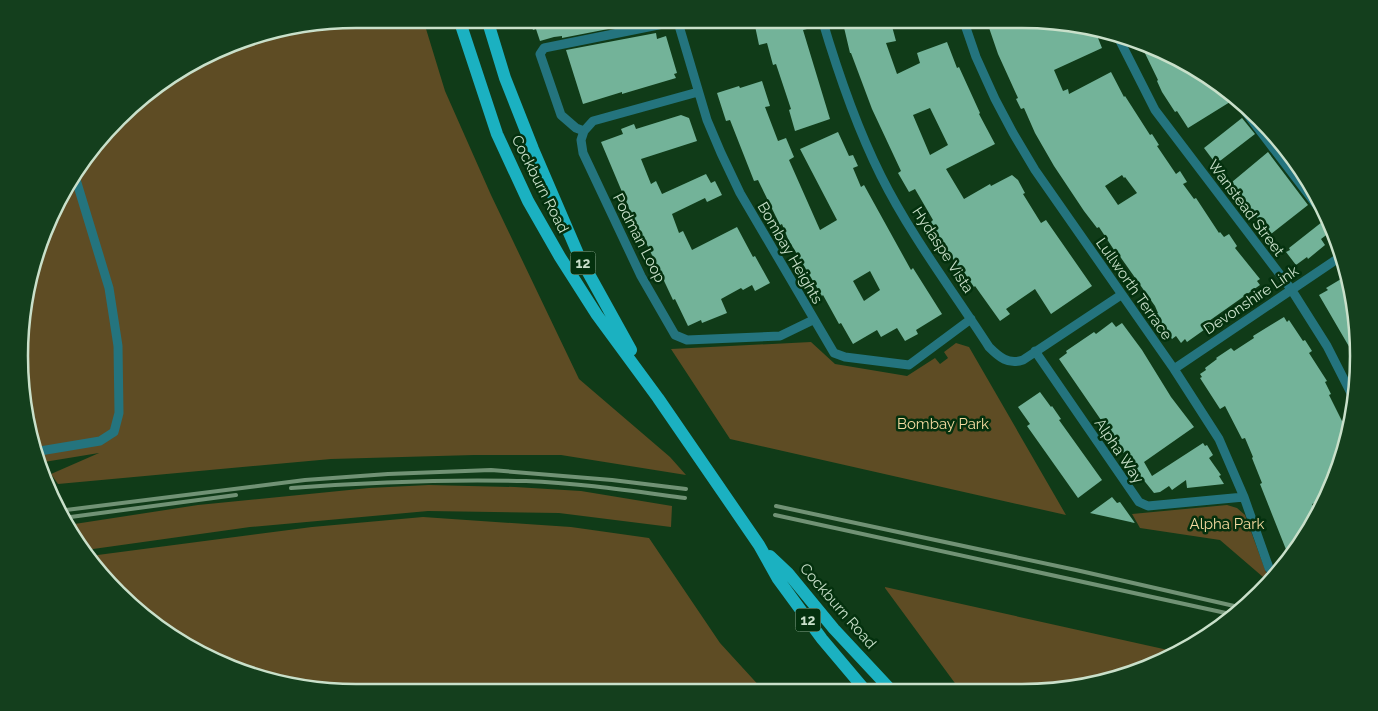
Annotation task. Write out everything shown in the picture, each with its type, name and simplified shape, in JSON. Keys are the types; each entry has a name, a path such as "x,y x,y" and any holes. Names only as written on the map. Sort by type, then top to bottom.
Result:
{"main road":[{"name":"Cockburn Road","path":"462,28 497,134 516,178 538,221 597,315 658,398 759,545 778,579 822,638 860,684"},
{"name":"Cockburn Road","path":"490,28 505,78 579,256 658,398"},
{"name":"Cockburn Road","path":"759,545 788,573 834,628 885,684"}],"street":[{"path":"639,28 544,48 540,54 561,115 576,128 584,130 593,121 698,92"},
{"name":"Bombay Heights","path":"679,28 698,92 711,128 740,193 813,320 834,352 845,357 909,365 971,320"},
{"name":"Hydaspe Vista","path":"824,28 832,56 861,133 882,177 908,224 989,347 998,356 1015,362 1023,360 1121,295"},
{"name":"Lullworth Terrace","path":"966,28 976,57 1013,133 1035,170 1174,369 1219,439 1244,497 1271,570"},
{"name":"Wanstead Street","path":"1121,43 1156,110 1291,290 1327,346 1349,389"},
{"path":"1258,128 1308,194"},
{"name":"Podman Loop","path":"584,130 581,140 583,153 591,173 641,276 675,335 692,340 780,336 813,320"},
{"path":"42,451 100,441 114,432 119,412 118,346 109,288 77,182"},
{"name":"Devonshire Link","path":"1174,369 1336,260"},
{"name":"Alpha Way","path":"1035,351 1139,502 1148,506 1244,497"}],"green space":[{"path":"334,28 426,28 445,91 491,195 579,379 670,457 686,475 561,455 474,455 331,459 58,484 51,474 99,453 45,462 34,419 28,377 30,313 45,250 52,230 71,191 95,156 139,109 156,95 191,71 230,52 271,39 313,30"},
{"name":"Bombay Park","path":"811,342 835,364 907,376 935,358 940,364 948,358 944,352 956,343 969,347 1066,515 730,439 671,349"},
{"path":"429,485 581,491 672,506 671,527 559,513 428,511 250,527 91,549 74,524 198,505 369,488"},
{"name":"Alpha Park","path":"1227,505 1237,508 1245,515 1267,574 1264,577 1220,540 1140,528 1132,514"},
{"path":"423,517 571,527 649,538 720,643 758,684 356,684 313,681 292,677 230,659 191,640 139,602 95,555 312,527"},
{"path":"885,587 1168,650 1128,666 1065,681 1023,684 956,684"}],"building":[{"path":"532,28 613,28 540,41 536,29 533,30"},
{"path":"755,28 807,28 803,30 830,119 795,131 789,110 791,109 776,64 773,65 767,43 759,45"},
{"path":"844,28 892,28 896,41 886,43 897,74 920,63 917,53 947,42 957,68 959,67 979,114 995,144 946,169 964,199 990,184 991,186 1012,175 1018,180 1025,193 1023,194 1041,223 1046,220 1092,286 1051,314 1035,289 1006,309 1010,314 1000,321 942,244 933,229 931,222 933,220 915,189 909,192 898,173 901,171 872,109 851,53","holes":["930,108 948,145 930,155 913,115"]},
{"path":"989,28 1044,28 1097,37 1102,48 1054,70 1063,91 1068,89 1069,94 1111,72 1124,97 1150,135 1152,134 1159,145 1157,146 1176,174 1180,171 1187,182 1183,184 1194,199 1196,198 1219,233 1224,237 1229,234 1237,246 1235,248 1260,279 1257,281 1260,285 1209,321 1211,325 1187,342 1185,339 1181,343 1176,336 1172,339 1155,315 1158,313 1155,306 1099,227 1097,228 1084,211 1054,166 1035,133 1024,108 1021,109 1016,99 1018,98 998,54","holes":["1122,175 1137,193 1118,205 1105,186"]},
{"path":"656,33 657,39 666,36 677,73 674,74 676,78 583,104 566,50"},
{"path":"1144,50 1187,71 1230,102 1188,128 1162,92"},
{"path":"762,81 770,106 765,107 778,141 786,138 794,157 789,160 820,230 837,220 800,149 838,132 849,156 853,155 858,166 853,168 861,187 864,185 911,270 913,268 942,314 916,330 918,334 905,341 897,328 881,337 877,330 853,344 788,239 758,180 754,181 730,120 726,121 717,93 739,86 740,88","holes":["870,271 880,290 864,301 853,281"]},
{"path":"681,115 689,118 697,141 641,159 651,184 656,181 662,194 706,174 711,183 715,181 722,195 707,202 705,198 672,214 679,233 683,231 692,250 737,227 770,283 755,291 752,285 743,290 741,288 721,299 727,313 702,323 701,320 688,326 675,299 673,300 643,236 641,237 601,142 623,134 621,129 634,124 636,129"},
{"path":"1242,118 1255,134 1216,164 1204,148"},
{"path":"1268,152 1308,205 1271,234 1254,214 1252,215 1232,188 1235,186 1232,182"},
{"path":"1322,222 1327,234 1321,239 1325,245 1308,259 1307,257 1296,265 1286,252 1290,250 1289,248"},
{"path":"1341,279 1348,313 1350,348 1319,295 1328,290 1326,288"},
{"path":"1284,317 1287,322 1289,320 1312,351 1309,353 1327,381 1325,382 1331,394 1329,395 1343,423 1326,481 1316,502 1312,504 1314,508 1307,520 1286,550 1260,484 1262,483 1245,438 1242,439 1225,406 1220,409 1200,378 1202,377 1200,374 1216,358 1231,348 1234,351 1254,338 1253,336"},
{"path":"1112,322 1116,327 1122,323 1142,350 1171,397 1194,427 1144,462 1152,476 1203,443 1205,446 1207,445 1213,455 1209,458 1221,475 1219,476 1224,484 1187,488 1186,480 1172,490 1169,486 1160,492 1154,493 1134,468 1137,466 1126,451 1123,453 1100,421 1059,359 1067,353 1066,351 1094,332 1096,334"},
{"path":"1040,392 1052,406 1061,419 1059,420 1102,480 1078,498 1027,426 1030,424 1018,407"},
{"path":"1112,497 1117,503 1120,502 1135,523 1090,513"}],"railway":[{"path":"66,510 305,480 388,474 491,470 612,480 686,489"},
{"path":"291,488 467,480 526,481 586,485 685,498"},
{"path":"70,517 236,495"},
{"path":"776,506 1234,606"},
{"path":"775,515 1226,613"}]}
